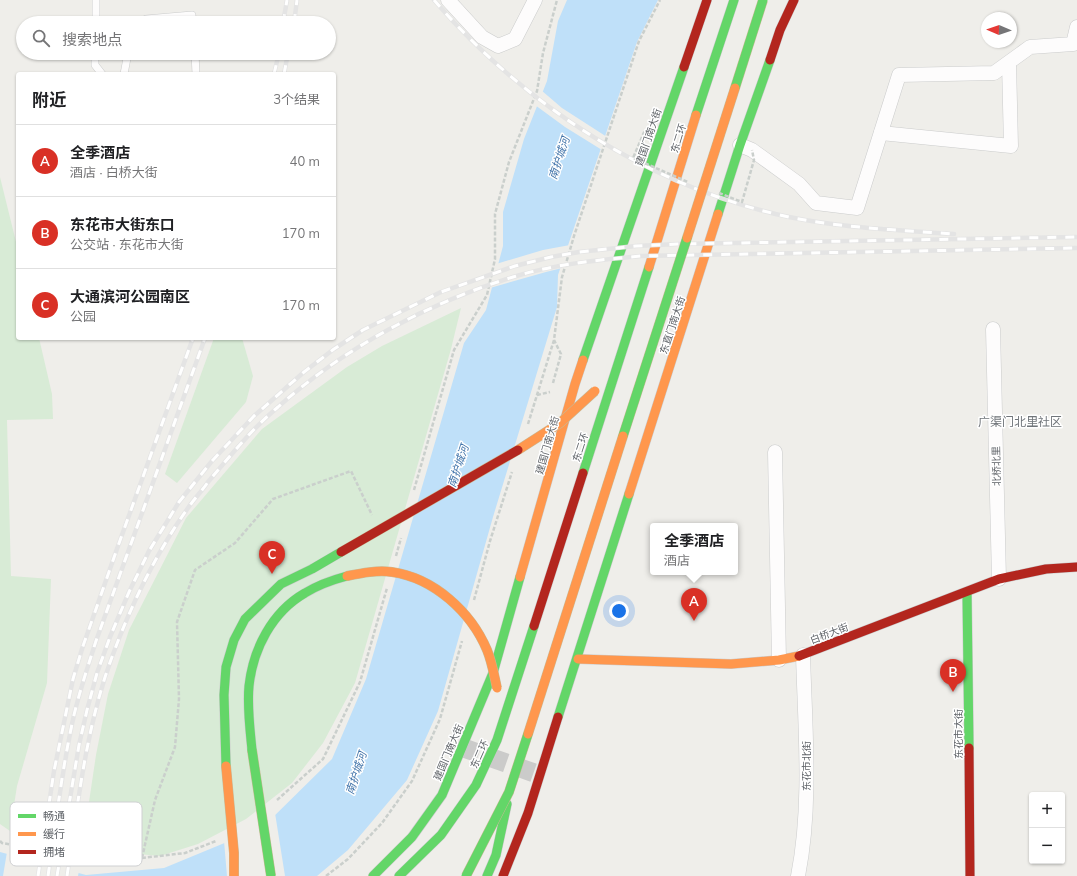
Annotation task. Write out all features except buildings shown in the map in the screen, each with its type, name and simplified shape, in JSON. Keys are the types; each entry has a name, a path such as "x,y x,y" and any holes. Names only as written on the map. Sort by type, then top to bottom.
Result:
{"main road":[{"name":"建国门南大街","path":"373,876 412,837 442,795 493,672 576,384 707,0"},
{"name":"东二环","path":"399,876 441,834 476,786 497,740 734,0"},
{"name":"东直门南大街","path":"578,658 740,145 780,30 794,0"},
{"path":"487,876 496,855 509,792 763,1"},
{"path":"608,363 636,308"},
{"path":"234,876 234,853 226,766 224,695 226,667 234,640 245,619 281,584 312,569 558,426 577,410 596,387"},
{"name":"白桥大街","path":"578,658 731,664 779,660 803,655 999,579 1046,569 1077,567"},
{"path":"271,876 252,750 248,715 248,689 254,660 263,638 277,615 299,596 324,583 347,576 368,572 392,572 416,579 438,590 458,605 474,626 487,650 497,692"},
{"name":"东花市大街","path":"967,592 970,876"},
{"path":"503,876 528,813 578,658"},
{"path":"497,710 497,740"},
{"path":"466,876 509,792"}],"street":[{"path":"448,0 482,37 498,46 515,38 535,0"},
{"path":"740,145 752,150 799,184 816,203 857,208 899,75 994,73 1030,47 1073,44 1077,27"},
{"path":"881,133 1011,146 1009,63"},
{"name":"北桥北里","path":"993,329 999,579"},
{"path":"775,452 779,660"},
{"name":"东花市北街","path":"798,876 802,856 807,778 803,655"}],"lane":[{"path":"96,0 96,16"},
{"path":"183,16 192,16"},
{"path":"95,60 95,64 101,72"},
{"path":"124,72 127,60"},
{"path":"195,60 196,72"}],"path":[{"path":"414,491 454,350 477,308 487,295 495,259 495,214 509,162 537,91 543,53 558,0"},
{"path":"553,383 561,354 554,340"},
{"path":"537,395 550,392"},
{"path":"395,560 401,537"},
{"path":"272,805 323,759 360,682 388,583"},
{"path":"142,857 185,853 222,838"},
{"path":"0,841 2,843 10,844"}],"green space":[{"path":"0,177 16,242 16,340 39,340 52,394 53,419 7,420 11,576 51,579 47,683 17,786 15,802 10,802 10,831 0,824"},
{"path":"461,308 451,349 355,683 323,743 292,783 246,819 198,844 160,856 142,854 142,802 89,802 96,755 108,694 129,630 186,518 262,429 347,367 382,346"},
{"path":"213,340 243,340 253,376 246,402 177,483 165,474"}],"water":[{"name":"南护城河","path":"567,0 658,0 637,42 558,275 557,307 493,517 438,711 407,780 348,850 317,876 0,876 0,852 10,855 10,866 52,866 86,875 164,868 263,827 332,759 366,679 464,343 486,310 503,246 503,212 524,139 547,81 558,21"}],"pier":[{"path":"541,90 562,108 607,137 602,150 565,127 535,105"},
{"path":"570,245 562,268 490,288 496,264 543,250"},
{"path":"275,813 285,876 227,876 224,841 262,826"},
{"path":"7,852 10,853 10,866 60,866 79,871 78,876 3,876"}],"tunnel":[{"path":"461,747 540,775"}],"railway":[{"path":"284,16 287,0"},
{"path":"295,16 297,0"},
{"path":"434,0 470,39 509,75 550,108 594,137 640,164 689,186 738,204 789,217 830,224 954,234"},
{"path":"274,72 277,60"},
{"path":"284,72 287,60"},
{"path":"69,802 79,745 87,710 97,673 110,637 129,592 149,551 179,502 212,461 254,416 304,372 334,349 363,330 441,292 515,266 579,252 636,246 678,244 1077,237"},
{"path":"78,802 89,738 103,684 112,657 127,618 145,580 176,525 208,482 268,415 331,365 388,330 450,300 513,277 545,269 609,259 641,256 1077,248"},
{"path":"49,802 54,771 73,679 82,649 192,340"},
{"path":"59,802 66,755 81,687 96,641 204,340"},
{"path":"38,876 40,866"},
{"path":"48,876 49,866"},
{"path":"57,876 59,866"},
{"path":"67,876 68,866"}],"traffic: fast":[{"path":"696,115 734,0"},
{"path":"735,88 763,0"},
{"path":"718,214 740,145 770,60"},
{"path":"583,360 684,67"},
{"path":"623,436 687,238"},
{"path":"583,473 649,267"},
{"path":"558,717 629,494"},
{"path":"226,766 224,695 226,667 234,640 245,619 281,584 312,569 341,552"},
{"path":"252,750 248,694 251,672 260,645 266,633 283,610 293,601 315,588 347,576"},
{"path":"373,876 412,837 442,795 493,673 520,577"},
{"path":"967,593 969,748"},
{"path":"399,876 441,835 476,785 497,740 534,626"},
{"path":"466,876 509,792 528,734"},
{"path":"252,750 271,876"},
{"path":"487,876 496,855 507,804"}],"traffic: slow":[{"path":"687,238 735,88"},
{"path":"649,267 696,115"},
{"path":"629,494 718,214"},
{"path":"520,577 583,360"},
{"path":"518,450 560,423 595,391"},
{"path":"528,734 623,436"},
{"path":"347,576 386,571 422,581 436,589 461,610 480,636 489,655 497,688"},
{"path":"578,659 731,664 779,660 799,656"},
{"path":"226,766 234,853 234,876"}],"traffic: jam":[{"path":"684,67 707,0"},
{"path":"770,60 780,30 794,0"},
{"path":"341,552 518,450"},
{"path":"534,626 583,473"},
{"path":"799,656 999,579 1046,569 1077,567"},
{"path":"503,876 528,813 558,717"},
{"path":"969,748 970,876"}],"place":[{"name":"大通滨河公园南区","path":"272,574"},
{"name":"全季酒店","path":"694,621"},
{"name":"东花市大街东口","path":"953,692"}],"district":[{"name":"广渠门北里社区","path":"1020,422"}]}
